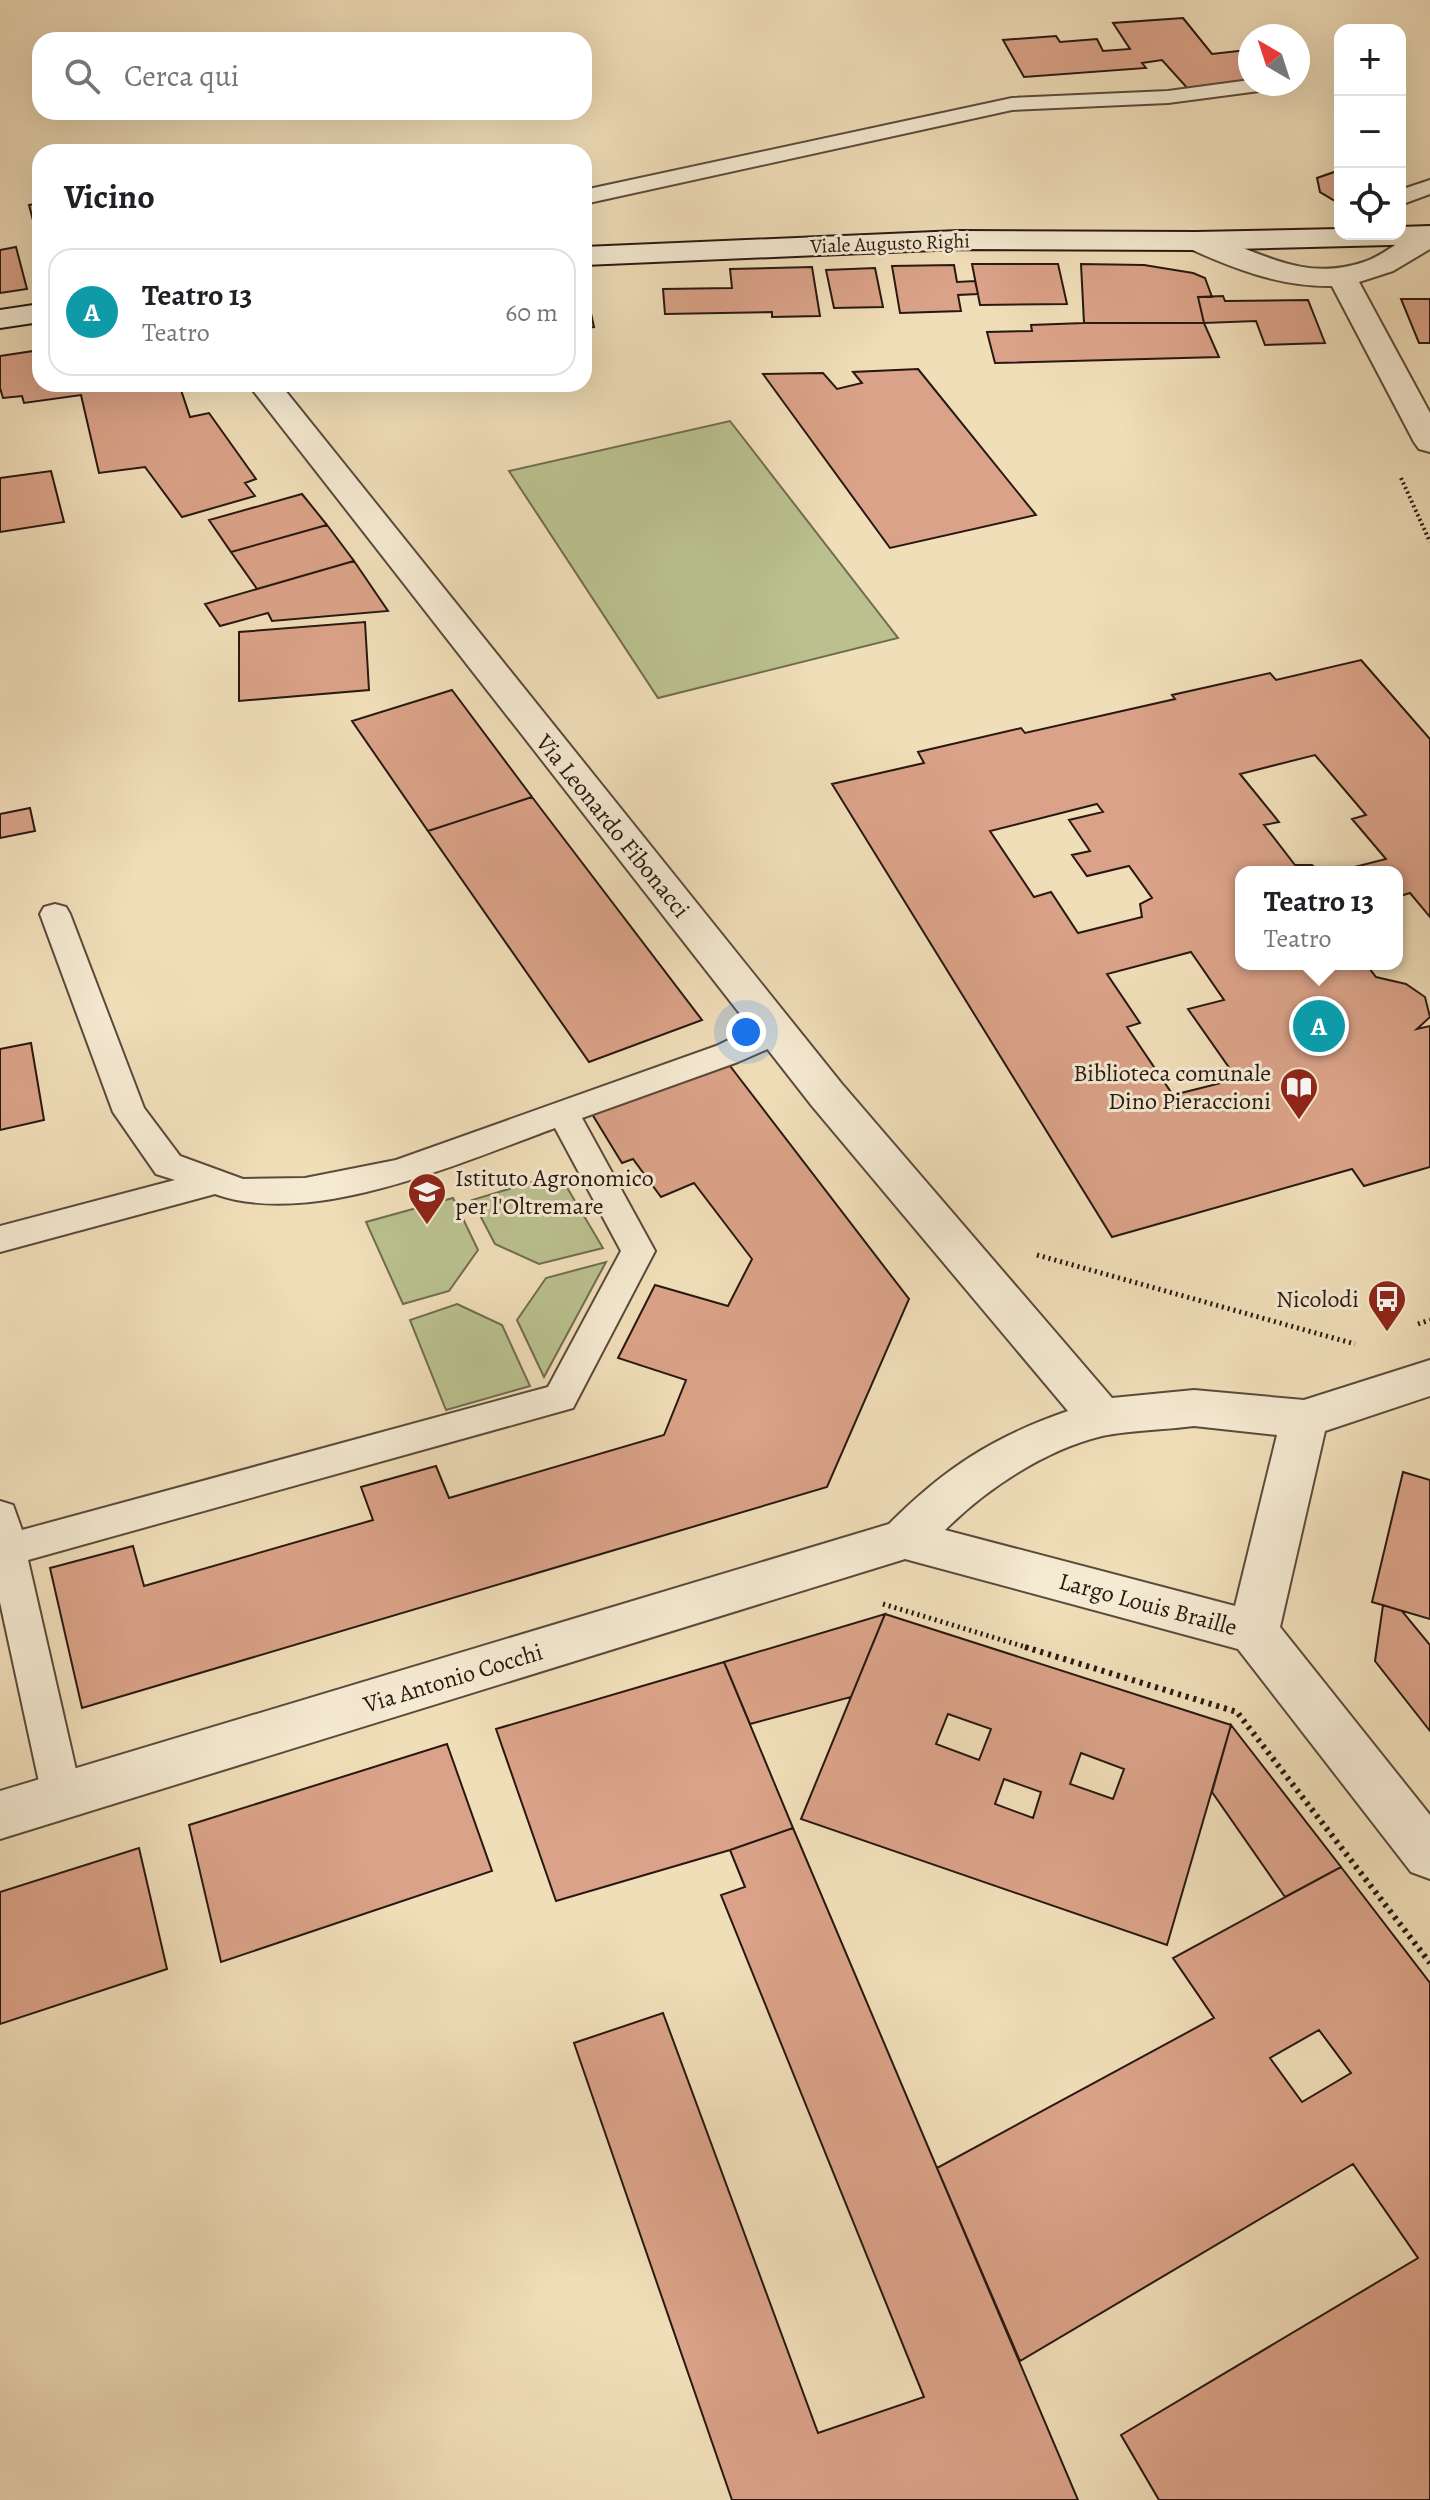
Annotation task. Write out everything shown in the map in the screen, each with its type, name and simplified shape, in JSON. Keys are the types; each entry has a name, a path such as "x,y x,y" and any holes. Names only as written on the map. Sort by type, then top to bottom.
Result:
{"street":[{"name":"Viale Augusto Righi","path":"1406,235 1430,235"},
{"name":"Viale Augusto Righi","path":"1196,241 1271,272 1341,275 1378,268 1430,235"},
{"name":"Viale Augusto Righi","path":"592,256 958,240 1196,241 1334,237"},
{"path":"1341,275 1430,442"},
{"path":"0,319 32,314"},
{"name":"Via Leonardo Fibonacci","path":"270,392 777,1032 968,1264 1101,1418"},
{"path":"905,1539 941,1503 1006,1456 1038,1440 1101,1418 1194,1408 1304,1419 1430,1378"},
{"name":"Largo Louis Braille","path":"905,1539 1254,1632 1304,1419"},
{"name":"Via Antonio Cocchi","path":"0,1815 905,1539"},
{"path":"1254,1632 1430,1855"}],"lane":[{"path":"592,195 1012,104 1168,97 1238,88"},
{"path":"1406,196 1430,186"},
{"path":"55,914 129,1112 168,1165 242,1191 319,1188 400,1171 731,1052 777,1032"},
{"path":"62,1796 2,1539 560,1398 638,1251 563,1113"},
{"path":"0,1239 215,1182"}],"path":[{"path":"1398,471 1430,542"},
{"path":"1023,1251 1354,1344 1369,1339"},
{"path":"1415,1325 1430,1320"},
{"path":"881,1603 1237,1712 1430,1963"}],"green space":[{"path":"730,421 898,638 658,698 509,471"},
{"path":"559,1174 603,1248 539,1264 495,1244 472,1200"},
{"path":"453,1198 478,1250 449,1291 403,1304 366,1222"},
{"path":"606,1262 544,1377 517,1320 546,1278"},
{"path":"457,1304 502,1325 530,1386 446,1410 410,1320"}],"building":[{"path":"1183,18 1212,54 1238,51 1238,82 1189,90 1162,60 1142,63 1146,68 1024,77 1003,40 1056,36 1060,42 1097,39 1103,51 1130,49 1113,23"},
{"path":"1334,172 1334,200 1320,192 1317,178"},
{"path":"16,247 27,289 0,293 0,250"},
{"path":"972,264 1058,264 1067,304 980,305"},
{"path":"1081,264 1144,265 1205,278 1212,297 1198,297 1204,323 1084,323"},
{"path":"954,265 957,282 975,281 978,294 958,295 961,311 900,313 892,266"},
{"path":"812,267 820,316 772,317 772,312 665,314 663,289 732,288 730,269"},
{"path":"875,268 883,307 834,308 826,270"},
{"path":"1223,296 1225,301 1308,300 1325,343 1265,345 1256,321 1204,323 1198,297"},
{"path":"1401,299 1430,299 1430,343 1419,343"},
{"path":"1204,323 1219,357 995,363 987,332 1032,331 1031,325"},
{"path":"32,351 32,392 182,392 190,417 209,413 256,479 245,483 255,496 182,517 145,467 99,473 81,395 24,403 22,396 3,398 0,356"},
{"path":"918,369 1036,515 890,548 763,374 823,373 837,389 862,383 853,372"},
{"path":"51,471 64,522 0,532 0,478"},
{"path":"302,494 327,525 231,552 209,520"},
{"path":"327,525 354,561 257,589 231,552"},
{"path":"354,561 388,611 272,621 268,613 220,626 205,604"},
{"path":"365,622 369,690 239,701 239,632"},
{"path":"1361,660 1430,739 1430,917 1410,893 1403,895 1403,866 1359,866 1386,859 1352,819 1366,815 1315,755 1240,774 1279,822 1264,825 1295,865 1313,866 1235,866 1235,970 1371,970 1376,977 1406,984 1425,997 1430,1017 1417,1029 1430,1026 1430,1167 1364,1186 1352,1169 1112,1237 832,784 924,763 918,752 1021,728 1025,733 1175,699 1172,695 1270,673 1276,680","holes":["1097,804 1103,812 1069,820 1090,851 1072,855 1087,876 1129,866 1152,898 1140,904 1142,917 1078,933 1051,892 1034,897 990,831","1191,952 1224,1000 1188,1009 1237,1079 1173,1095 1127,1027 1140,1023 1107,974"]},
{"path":"452,690 532,797 428,831 352,721"},
{"path":"532,797 702,1020 589,1062 428,831"},
{"path":"30,808 35,831 0,838 0,814"},
{"path":"31,1043 44,1120 0,1130 0,1049"},
{"path":"727,1062 909,1299 827,1487 82,1708 50,1568 133,1546 144,1586 373,1520 361,1487 436,1466 449,1498 664,1435 686,1380 618,1358 655,1285 728,1306 752,1259 694,1183 661,1197 633,1159 622,1163 592,1114"},
{"path":"1403,1472 1430,1480 1430,1619 1372,1602"},
{"path":"1383,1605 1402,1611 1430,1645 1430,1731 1375,1661"},
{"path":"885,1614 1231,1725 1167,1945 801,1819","holes":["948,1714 991,1729 979,1760 936,1744","1081,1753 1124,1769 1113,1799 1070,1784","1004,1779 1041,1792 1033,1818 995,1804"]},
{"path":"885,1614 851,1697 750,1724 724,1662"},
{"path":"724,1662 793,1828 730,1850 556,1901 496,1729"},
{"path":"1231,1725 1341,1867 1285,1897 1212,1792"},
{"path":"447,1744 492,1871 221,1962 189,1825"},
{"path":"793,1828 1078,2500 732,2500 574,2043 663,2013 818,2433 924,2397 721,1895 745,1887 730,1850"},
{"path":"139,1848 167,1969 0,2024 0,1892"},
{"path":"1341,1867 1430,1983 1430,2500 1159,2500 1121,2435 1418,2258 1353,2164 1020,2361 937,2168 1214,2018 1173,1958","holes":["1319,2030 1351,2073 1302,2102 1270,2058"]}],"place":[{"name":"Teatro 13","path":"1319,1026"},
{"name":"Biblioteca comunale Dino Pieraccioni","path":"1299,1121"},
{"name":"Istituto Agronomico per l'Oltremare","path":"427,1226"},
{"name":"Nicolodi","path":"1387,1333"}]}
